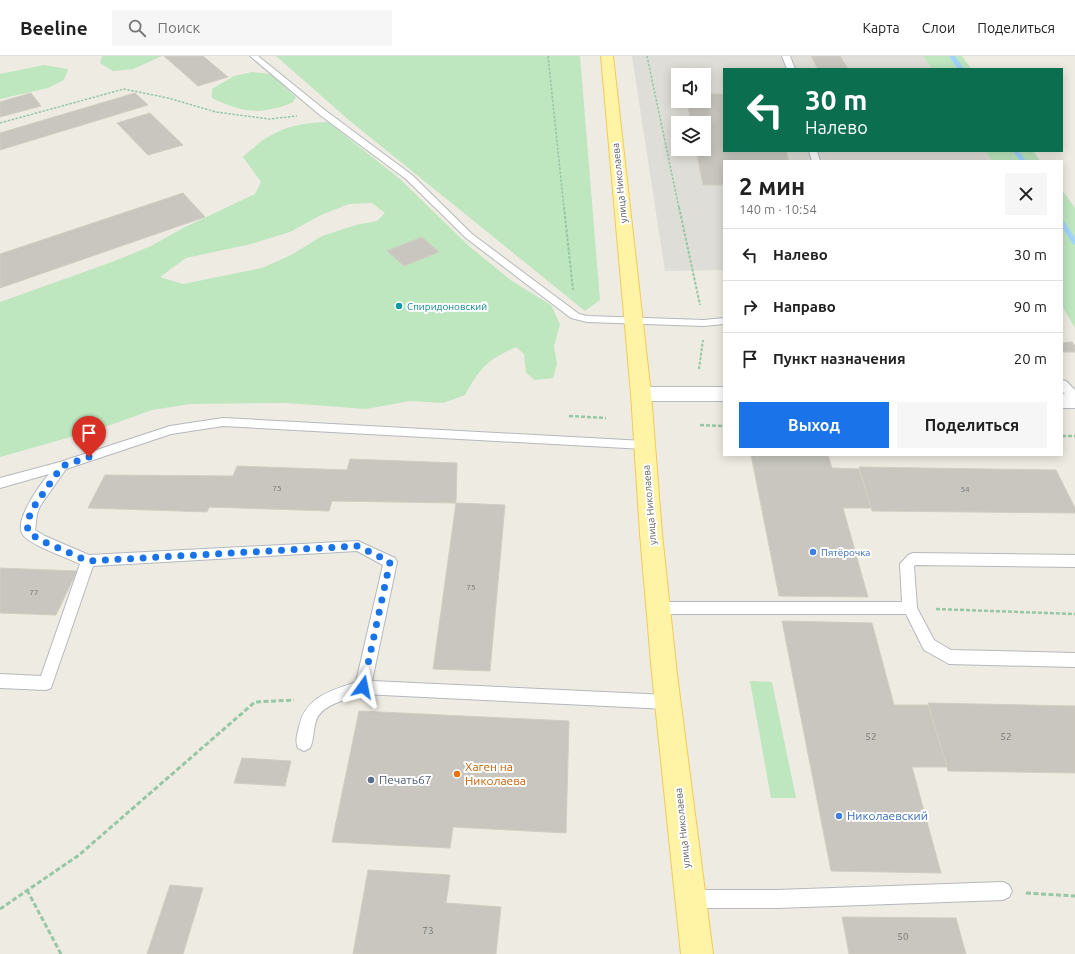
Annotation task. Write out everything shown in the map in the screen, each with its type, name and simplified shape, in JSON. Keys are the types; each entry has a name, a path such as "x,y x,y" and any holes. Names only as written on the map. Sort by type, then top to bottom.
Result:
{"main road":[{"name":"улица Николаева","path":"607,56 641,394 644,445 668,702 697,954"}],"street":[{"path":"641,394 723,394"},
{"path":"1063,401 1075,401"}],"lane":[{"path":"254,56 323,113 409,177 469,236 575,316 587,319 633,321 704,323 723,321"},
{"path":"786,56 791,68"},
{"path":"1063,385 1075,397"},
{"path":"0,483 62,466 170,430 223,422 644,445"},
{"path":"62,466 33,508 27,522 28,532 40,540 88,561 358,546 390,562 363,687"},
{"path":"1075,561 913,559 907,564 910,608 929,645 949,657 1075,660"},
{"path":"0,681 46,683 88,561"},
{"path":"659,608 910,608"},
{"path":"304,743 308,722 314,710 331,699 363,687 668,702"},
{"path":"690,899 777,899 1003,891"}],"path":[{"path":"548,56 575,316"},
{"path":"647,56 704,323 699,369"},
{"path":"0,123 124,89 168,98 216,112 269,119 323,113"},
{"path":"569,416 606,418"},
{"path":"700,425 723,426"},
{"path":"1063,436 1075,436"},
{"path":"910,608 1075,614"},
{"path":"0,909 79,855 255,702 331,699"},
{"path":"27,890 61,954"},
{"path":"1003,891 1075,896"}],"shaded area":[{"path":"632,56 923,56 931,68 723,68 723,152 986,152 991,160 723,160 723,270 665,271"}],"green space":[{"path":"102,56 162,56 133,69 113,71 100,63"},
{"path":"276,56 580,56 600,300 585,311 350,121"},
{"path":"923,56 962,56 970,68 931,68"},
{"path":"44,65 68,69 64,80 48,88 0,99 0,74"},
{"path":"252,72 270,74 296,97 292,103 261,111 252,111 233,107 212,98 212,89 234,76"},
{"path":"328,122 400,179 470,247 512,281 551,305 560,324 554,346 557,364 553,378 535,380 526,373 524,354 516,347 498,356 485,366 475,378 465,395 443,403 410,401 366,409 287,403 190,404 152,410 102,428 0,457 0,302 112,262 151,246 183,228 255,194 261,182 243,157 262,141 282,130 303,124","holes":["372,203 385,213 377,221 356,225 322,236 291,255 262,268 183,284 160,277 186,258 251,244 290,232 321,215 349,204"]},
{"path":"986,152 1034,152 1039,160 991,160"},
{"path":"1063,191 1075,208 1075,328 1063,308"},
{"path":"750,681 772,682 796,798 771,798"}],"building":[{"path":"164,56 203,56 228,77 198,86"},
{"path":"811,56 840,56 847,68 817,68"},
{"path":"31,93 41,106 0,117 0,102"},
{"path":"135,93 148,105 0,150 0,133"},
{"path":"711,94 723,94 723,152 786,152 789,160 723,160 723,185 703,185 697,156 711,156 711,116 690,116 688,108 711,108"},
{"path":"150,113 183,145 148,155 117,123"},
{"path":"183,193 205,217 0,288 0,254"},
{"path":"422,237 439,252 404,266 387,251"},
{"path":"1072,342 1075,346 1075,352 1063,352 1063,343"},
{"name":"Пятёрочка","path":"751,456 828,456 832,468 859,469 871,508 843,508 868,597 779,596"},
{"path":"350,459 457,463 456,503 332,501 329,511 209,507 207,512 88,508 105,475 233,476 237,466 347,470"},
{"path":"859,467 1056,470 1075,508 1075,513 872,511"},
{"path":"456,503 505,505 490,671 433,669"},
{"path":"0,568 77,571 56,615 0,613"},
{"path":"782,621 872,623 894,705 928,705 947,767 912,767 941,873 831,871"},
{"path":"928,703 1075,706 1075,773 948,771"},
{"name":"Хаген на Николаева","path":"359,711 569,721 566,833 453,827 450,848 332,842"},
{"path":"242,758 291,761 285,786 234,783"},
{"path":"368,870 450,875 446,903 501,907 496,954 353,954"},
{"path":"170,885 203,888 183,954 147,954"},
{"path":"842,917 956,918 966,954 849,954"}],"waterway":[{"path":"952,56 960,68"},
{"path":"1017,152 1022,160"},
{"path":"1063,224 1075,243"}],"place":[{"name":"Спиридоновский","path":"399,306"},
{"name":"Пятёрочка","path":"813,552"},
{"name":"Хаген на Николаева","path":"457,774"},
{"name":"Печать67","path":"371,780"},
{"name":"Николаевский","path":"839,816"}],"route":[{"path":"89,457 62,466 33,508 27,522 28,532 40,540 88,561 358,546 390,562 363,687"}]}
